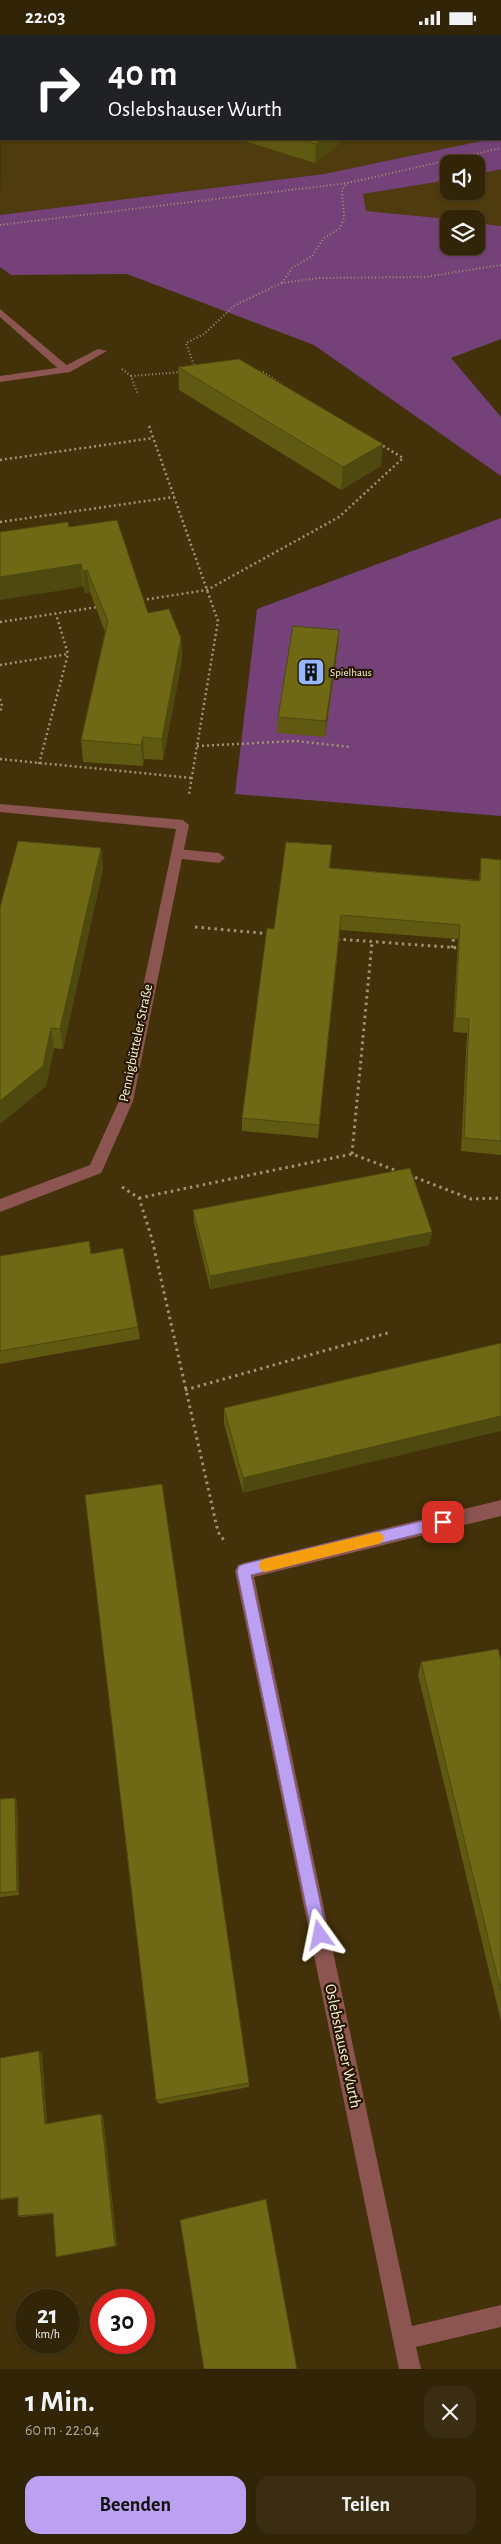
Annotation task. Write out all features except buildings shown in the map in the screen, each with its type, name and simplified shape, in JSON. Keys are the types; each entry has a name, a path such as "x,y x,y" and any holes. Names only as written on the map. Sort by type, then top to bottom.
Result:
{"street":[{"path":"0,312 66,370"},
{"path":"0,379 66,370 102,351"},
{"path":"0,808 183,825"},
{"name":"Pennigbütteler Straße","path":"96,1169 126,1101 183,825"},
{"path":"177,854 220,858"},
{"path":"0,1206 96,1169"},
{"path":"244,1571 501,1508"},
{"name":"Oslebshauser Wurth","path":"244,1571 410,2369"},
{"path":"404,2339 501,2316"}],"path":[{"path":"0,225 230,199 348,183 501,148"},
{"path":"282,283 292,268 312,256 324,238 340,228 344,218 342,190 348,183"},
{"path":"190,371 196,371 186,343 204,334 235,305 282,283 319,278 425,277 501,265"},
{"path":"138,395 131,376 185,371"},
{"path":"254,371 262,371 282,385"},
{"path":"149,426 218,621 183,825"},
{"path":"0,460 153,438"},
{"path":"141,601 207,590 339,517 403,458 378,443"},
{"path":"0,522 174,497"},
{"path":"0,622 104,606"},
{"path":"39,764 68,654 56,614"},
{"path":"0,665 68,654"},
{"path":"0,699 2,706 0,712"},
{"path":"197,746 296,741 350,747"},
{"path":"0,759 192,778"},
{"path":"162,924 274,934"},
{"path":"452,948 454,935"},
{"path":"331,939 462,949"},
{"path":"352,1154 372,942"},
{"path":"139,1198 352,1154 471,1199 501,1198"},
{"path":"96,1169 139,1198 152,1239 218,1532 244,1571"},
{"path":"186,1390 391,1332"}],"shaded area":[{"path":"1,140 486,140 324,174 0,215"},
{"path":"486,140 501,140 501,169 485,173 485,155 440,155 440,181 363,194 366,211 440,218 440,255 485,255 485,224 501,226 501,339 451,358 501,417 501,476 314,345 127,274 11,275 0,267 0,215 324,174"},
{"path":"501,169 501,226 485,224 485,210 440,210 440,218 365,211 363,194 440,181 440,200 485,200 485,173"},
{"path":"501,518 501,816 235,794 257,609"}],"slow traffic":[{"path":"265,1565 378,1538"}],"place":[{"name":"Spielhaus","path":"311,672"}],"route":[{"path":"320,1935 244,1571 443,1522"}]}
